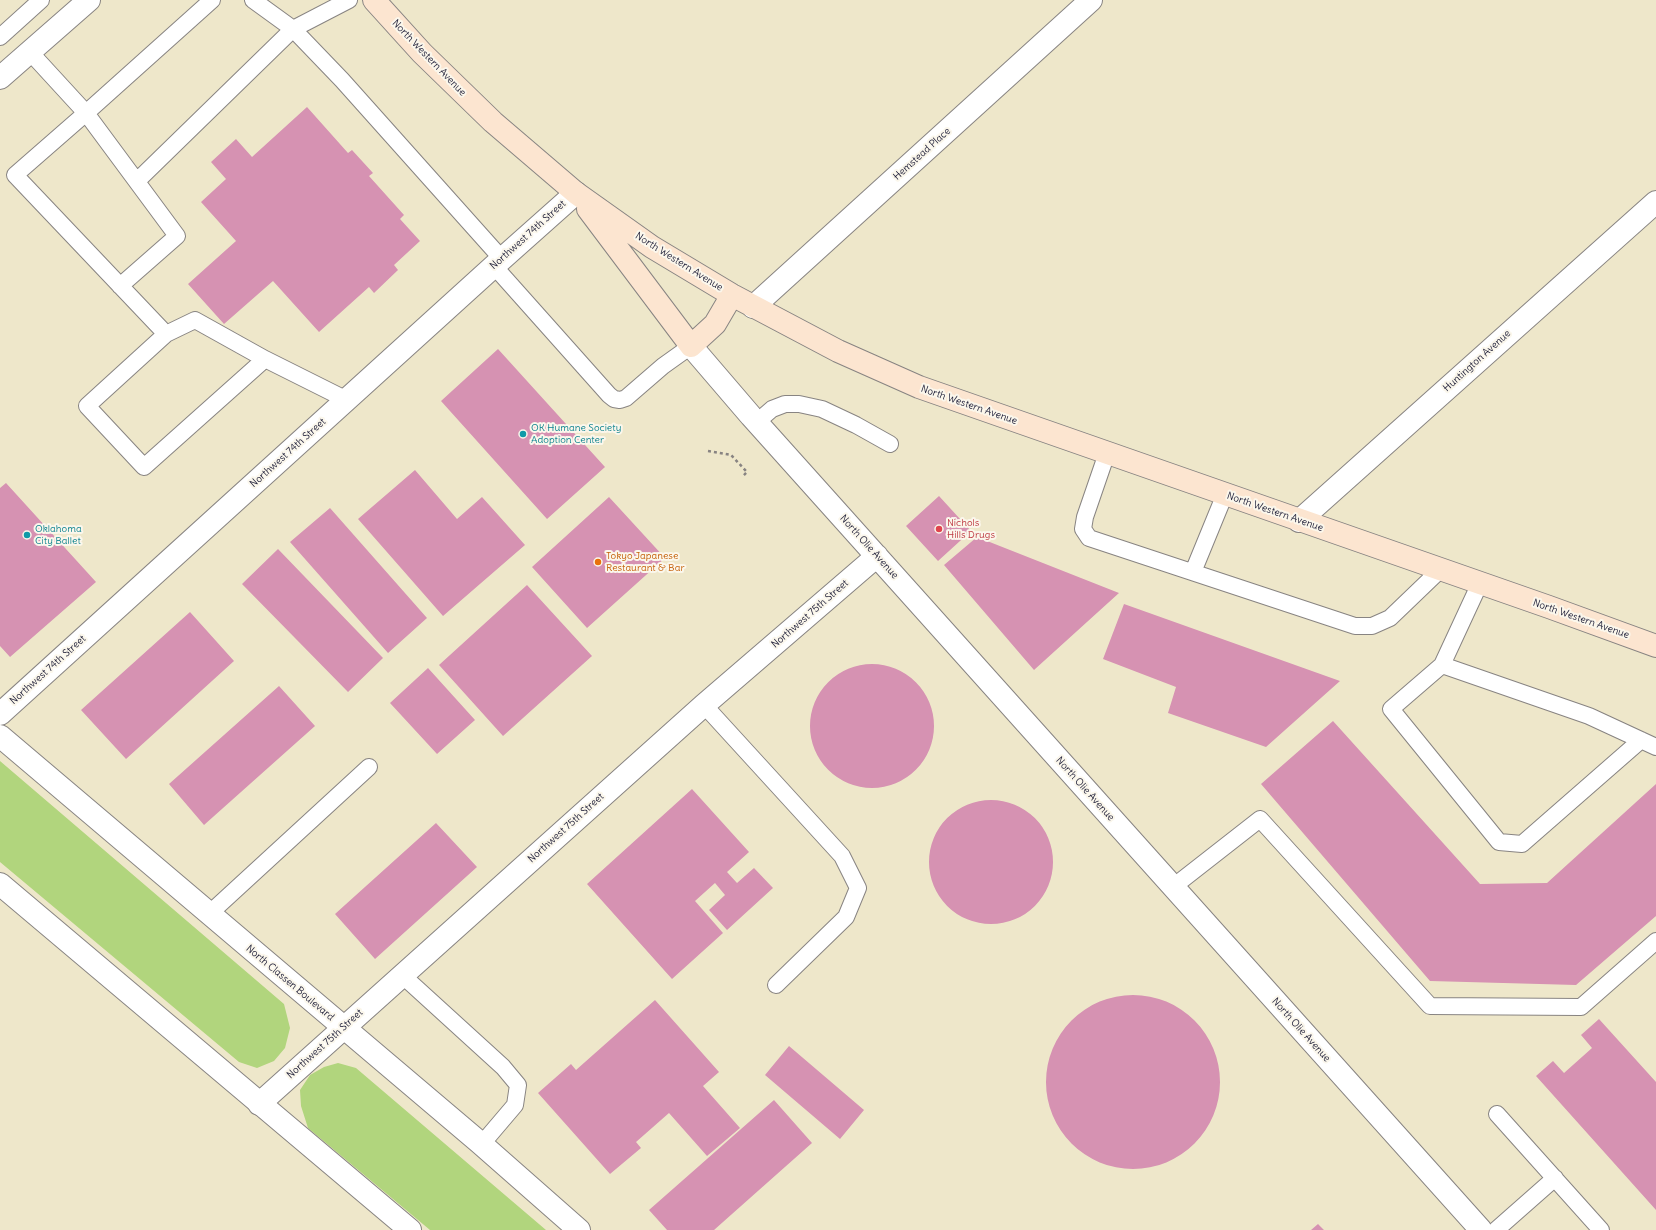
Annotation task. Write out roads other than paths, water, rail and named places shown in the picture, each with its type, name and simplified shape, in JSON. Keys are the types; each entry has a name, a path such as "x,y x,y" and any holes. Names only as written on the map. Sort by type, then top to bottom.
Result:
{"main road":[{"name":"North Western Avenue","path":"374,0 422,53 493,122 576,193 652,247 753,307 838,351 919,388 1480,583 1656,646"},
{"path":"576,193 691,346 715,324 732,295"}],"street":[{"path":"2,72 30,52 89,0"},
{"name":"Hemstead Place","path":"753,307 1091,0"},
{"name":"Northwest 74th Street","path":"0,714 576,193"},
{"name":"Huntington Avenue","path":"1299,521 1656,202"},
{"name":"North Olie Avenue","path":"691,346 757,422 1480,1230"},
{"name":"Northwest 75th Street","path":"259,1104 704,705 877,556"},
{"name":"North Classen Boulevard","path":"0,736 579,1230"},
{"path":"0,884 410,1230"}],"lane":[{"path":"0,37 41,0"},
{"path":"166,334 15,175 212,0"},
{"path":"253,0 293,29 342,80 614,399 620,400 626,398 663,366 691,346"},
{"path":"137,182 293,29 349,0"},
{"path":"30,52 86,113 177,236 120,286"},
{"path":"265,359 144,467 87,406 166,334 195,320 265,359 347,400"},
{"path":"757,422 772,409 785,404 799,404 822,409 856,425 890,444"},
{"path":"1107,453 1085,517 1083,529 1089,538 1355,626 1372,626 1390,618 1440,570"},
{"path":"1193,572 1225,494"},
{"path":"1480,583 1442,665 1391,708 1499,842 1522,844 1641,740"},
{"path":"1442,665 1589,716 1656,747"},
{"path":"704,705 842,856 858,888 846,917 776,985"},
{"path":"209,914 369,767"},
{"path":"1173,887 1260,819 1430,1006 1582,1007 1656,940"},
{"path":"402,975 503,1068 518,1085 515,1105 481,1145"},
{"path":"1496,1114 1601,1230"},
{"path":"1496,1230 1554,1178"}],"place":[{"name":"OK Humane Society Adoption Center","path":"523,434"},
{"name":"Nichols Hills Drugs","path":"939,529"},
{"name":"Oklahoma City Ballet","path":"27,535"},
{"name":"Tokyo Japanese Restaurant & Bar","path":"598,562"}]}
